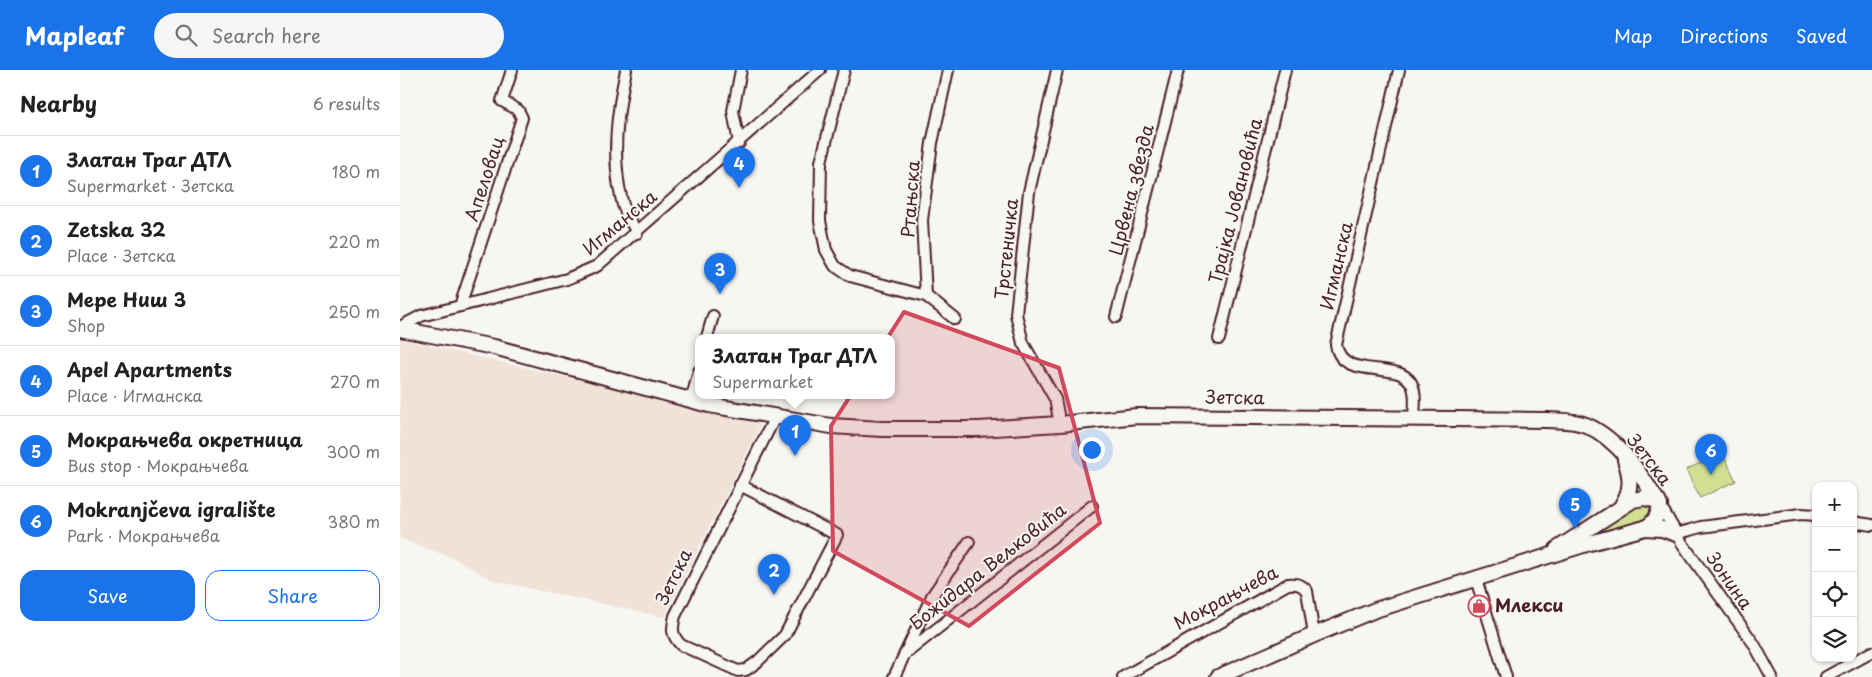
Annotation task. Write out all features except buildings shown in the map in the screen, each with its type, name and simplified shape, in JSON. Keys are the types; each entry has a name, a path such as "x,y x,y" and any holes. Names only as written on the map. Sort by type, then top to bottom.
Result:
{"street":[{"name":"Апеловац","path":"460,306 522,118 518,110 502,101 512,70"},
{"path":"626,70 621,93 615,155 622,202 637,232"},
{"path":"739,142 733,111 741,70"},
{"name":"Игманска","path":"400,328 421,316 567,280 597,266 820,70"},
{"path":"844,70 821,162 820,221 826,250 835,266 850,276 926,296 955,319"},
{"name":"Ртањска","path":"926,296 922,220 932,143 948,70"},
{"name":"Трстеничка","path":"1058,70 1029,192 1016,314 1024,343 1055,399 1060,424"},
{"name":"Црвена звезда","path":"1116,317 1178,70"},
{"name":"Трајка Јовановића","path":"1219,339 1285,70"},
{"name":"Игманска","path":"1399,70 1336,345 1342,359 1350,364 1395,372 1408,379 1414,391 1414,419"},
{"path":"708,334 713,316"},
{"name":"Зетска","path":"400,328 494,347 691,401 831,426 882,429 978,429 1060,424 1137,416 1548,420 1577,422 1600,432 1624,454 1659,503"},
{"path":"691,401 695,386"},
{"name":"Зетска","path":"740,485 837,535 785,635 758,662 746,670 738,671 682,645 674,639 672,628 674,616 740,485 775,417"},
{"path":"1622,505 1627,498 1630,484 1624,454"},
{"path":"1218,677 1314,634 1375,610 1498,573 1544,557 1645,528 1658,516 1659,503 1650,498 1638,498 1622,505 1544,557"},
{"name":"Зонина","path":"1659,503 1676,534 1754,644 1772,677"},
{"name":"Божидара Вељковића","path":"905,654 1092,506"},
{"path":"1645,528 1662,529 1676,534 1710,526 1800,514 1812,515"},
{"path":"1857,523 1872,525"},
{"name":"Божидара Вељковића","path":"894,677 932,596 968,542"},
{"path":"1476,579 1506,677"},
{"name":"Мокрањчева","path":"1123,677 1288,584 1294,583 1304,586 1307,591 1314,634"},
{"path":"1826,677 1872,652"}],"highlighted area":[{"path":"904,312 1059,368 1100,523 969,626 833,551 831,426"}],"shaded area":[{"path":"400,339 610,387 761,425 664,617 495,581 451,557 400,539"}],"green space":[{"path":"1722,452 1736,481 1700,498 1686,470"},
{"path":"1633,504 1649,505 1650,512 1644,521 1582,540"}],"place":[{"name":"Apel Apartments","path":"739,188"},
{"name":"Мере Ниш 3","path":"720,294"},
{"name":"Златан Траг ДТЛ","path":"795,456"},
{"name":"Mokranjčeva igralište","path":"1711,475"},
{"name":"Мокрањчева окретница","path":"1575,529"},
{"name":"Zetska 32","path":"774,595"},
{"name":"Млекси","path":"1479,606"}]}
